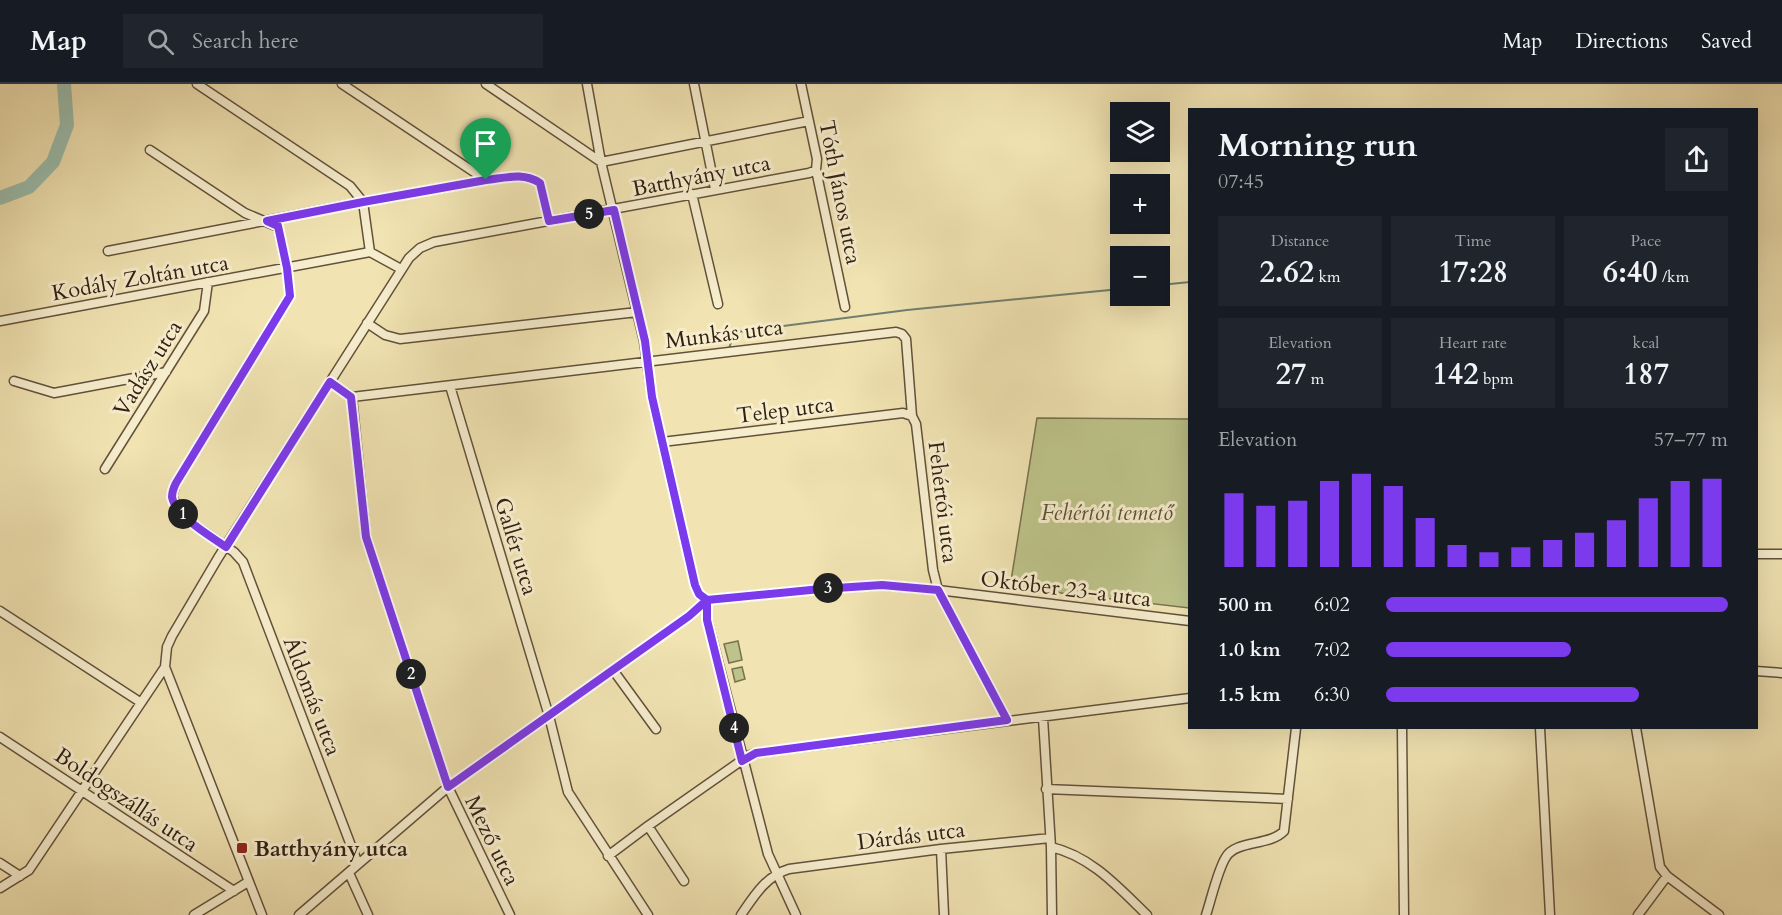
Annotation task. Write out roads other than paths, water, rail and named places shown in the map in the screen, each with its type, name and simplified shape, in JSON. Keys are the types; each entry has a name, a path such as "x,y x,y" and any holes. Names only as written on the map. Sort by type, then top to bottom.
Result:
{"street":[{"path":"197,84 350,186 363,202 370,252 401,269"},
{"path":"342,84 486,180"},
{"path":"486,84 602,162 809,121"},
{"path":"587,84 602,162 648,360 652,397 695,585 699,594 707,600"},
{"path":"694,84 715,189"},
{"name":"Tóth János utca","path":"801,84 817,159 816,170 845,307"},
{"path":"150,150 245,213 278,226 287,268"},
{"name":"Batthyány utca","path":"165,667 166,647 226,547 401,269 420,248 434,242 614,210 816,170"},
{"path":"108,251 363,202 520,176 532,177 540,183 549,221"},
{"path":"692,194 718,304"},
{"name":"Kodály Zoltán utca","path":"0,321 370,252"},
{"name":"Áldomás utca","path":"287,268 290,296 176,483 172,496 176,505 190,522 234,552 243,562 358,864"},
{"name":"Vadász utca","path":"105,469 204,311 208,282"},
{"path":"367,323 385,335 400,339 637,312"},
{"name":"Munkás utca","path":"351,397 896,332 902,334 906,339 912,416"},
{"path":"14,381 54,393 166,372"},
{"path":"330,382 351,397"},
{"name":"Gallér utca","path":"450,386 549,716 568,792 648,915"},
{"name":"Mező utca","path":"351,397 366,537 448,787 510,915"},
{"name":"Telep utca","path":"662,442 903,413 912,416"},
{"name":"Fehértói utca","path":"912,416 916,424 933,570 938,590 1007,720"},
{"path":"1758,554 1782,554"},
{"name":"Október 23-a utca","path":"707,600 882,585 1188,621"},
{"path":"299,915 448,787 689,616 707,600"},
{"path":"707,600 707,620 768,854 796,915"},
{"path":"0,611 140,702"},
{"path":"0,888 29,870 165,667"},
{"path":"165,667 262,915"},
{"path":"613,670 656,729"},
{"path":"1758,671 1782,673"},
{"path":"608,856 756,753 1188,698"},
{"path":"1043,718 1052,915"},
{"path":"1206,915 1226,856 1234,849 1278,838 1284,831 1296,729"},
{"path":"1402,729 1404,915"},
{"path":"1540,729 1550,915"},
{"path":"1636,729 1660,867 1667,876 1719,915"},
{"name":"Boldogszállás utca","path":"0,737 234,891"},
{"path":"1046,789 1288,799"},
{"path":"648,826 684,881"},
{"path":"1050,842 1098,868 1148,915"},
{"name":"Dárdás utca","path":"777,873 789,869 941,849 1050,842"},
{"path":"941,849 944,915"},
{"path":"0,863 20,876"},
{"path":"349,873 368,915"},
{"path":"741,915 758,891 777,873"},
{"path":"1638,915 1667,876"},
{"path":"194,915 248,882"}],"waterway":[{"path":"0,198 29,187 53,162 67,125 64,84"},
{"path":"1170,284 1188,282"},
{"path":"729,349 733,335 737,332 907,310 1110,290"}],"place":[{"name":"Batthyány utca","path":"242,848"}],"park label":[{"name":"Fehértói temető","path":"1107,512"}]}
